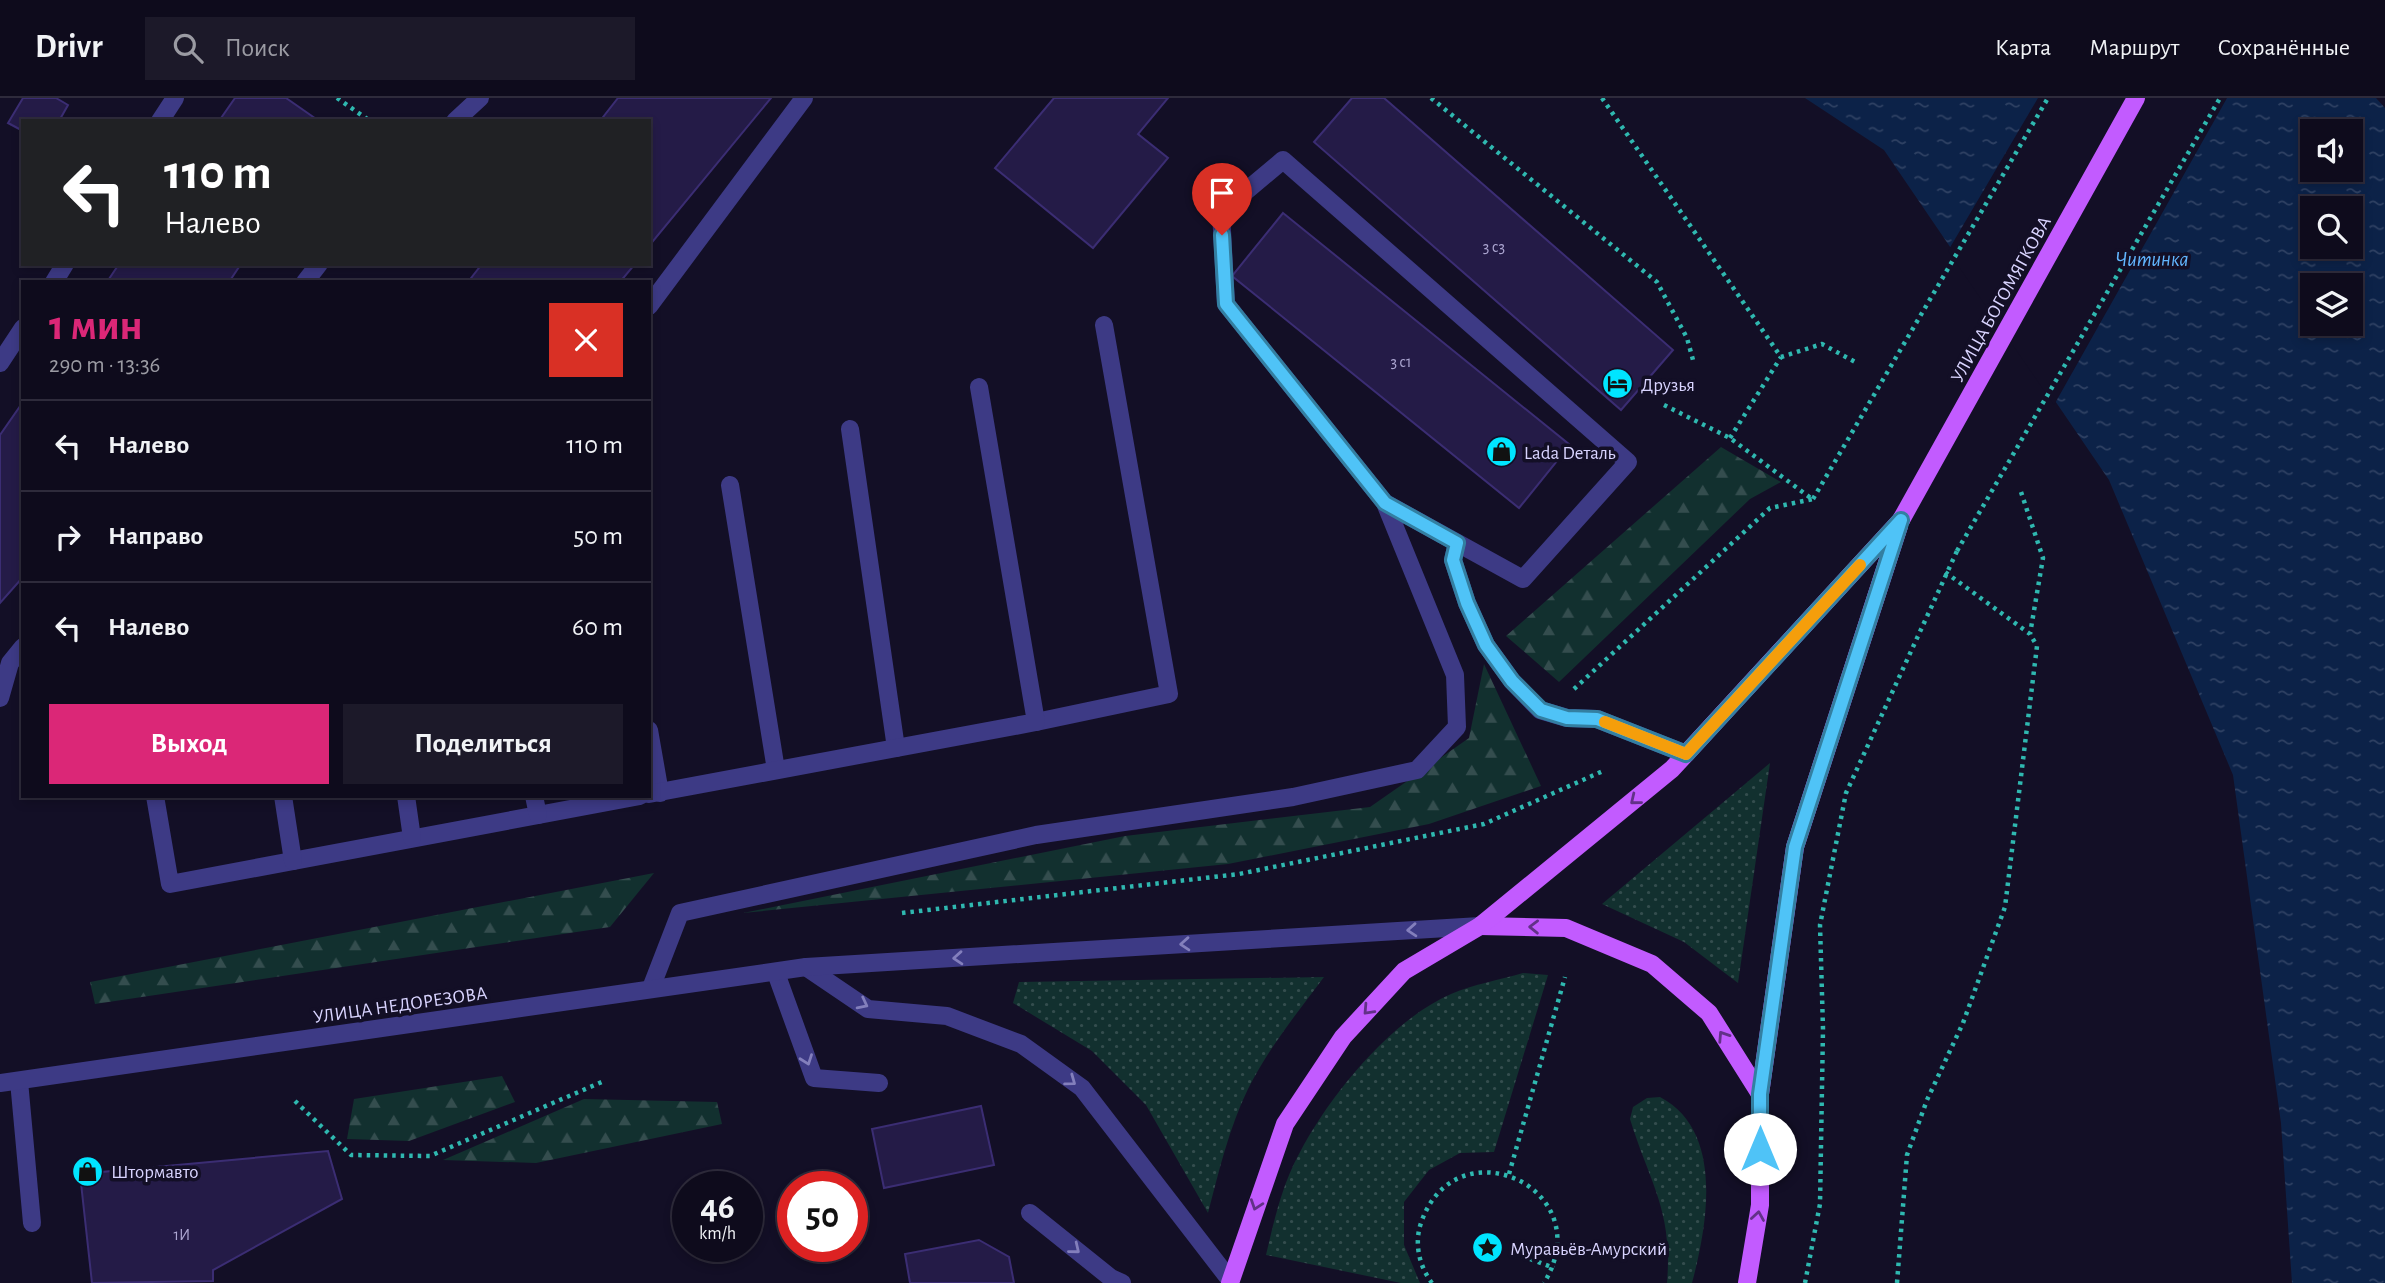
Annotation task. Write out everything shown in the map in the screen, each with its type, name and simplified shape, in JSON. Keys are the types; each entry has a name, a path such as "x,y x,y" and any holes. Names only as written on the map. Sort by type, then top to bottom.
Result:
{"main road":[{"name":"УЛИЦА БОГОМЯГКОВА","path":"1901,520 2136,98"},
{"path":"1230,1281 1285,1124 1343,1037 1404,971 1480,926 1672,769 1901,520"},
{"path":"1747,1283 1760,1205 1760,1094 1795,847 1901,520"},
{"path":"1480,926 1566,928 1652,964 1709,1013 1760,1094"}],"street":[{"path":"161,119 175,98"},
{"path":"457,119 480,98"},
{"path":"651,303 804,98"},
{"path":"651,988 680,913 1036,835 1293,797 1417,770 1457,727 1455,676 1385,503 1226,304 1221,212 1283,160 1628,462 1523,579 1385,503"},
{"path":"307,280 317,266"},
{"path":"651,756 654,794 1037,722 1169,694 1104,325"},
{"path":"0,363 21,331"},
{"path":"979,387 1037,722"},
{"path":"850,429 896,748"},
{"path":"730,485 776,770"},
{"path":"1457,543 1453,560 1467,603 1486,645 1512,681 1541,710 1567,718 1597,719 1686,754"},
{"path":"0,698 11,664"},
{"path":"155,798 170,884 628,798"},
{"path":"283,798 293,861"},
{"path":"406,798 412,838"},
{"path":"534,798 538,815"},
{"name":"УЛИЦА НЕДОРЕЗОВА","path":"0,1083 806,967 1480,926"},
{"path":"806,967 868,1009 947,1016 1021,1044 1082,1088 1230,1281"},
{"path":"776,973 814,1078 879,1083"},
{"path":"19,1081 33,1223"},
{"path":"1030,1213 1111,1278 1122,1283"}],"path":[{"path":"337,98 367,119"},
{"path":"1431,98 1657,282 1687,338 1693,360"},
{"path":"1602,98 1781,357"},
{"path":"1572,691 1770,508 1813,499 2049,98"},
{"path":"1805,1283 1820,1204 1823,1029 1820,925 1846,793 1945,572 2220,98"},
{"path":"1730,438 1781,357 1822,344 1857,363"},
{"path":"1664,405 1730,438 1813,499"},
{"path":"2021,492 2043,558 2030,634"},
{"path":"1897,1283 1907,1155 1927,1100 1963,1024 2005,907 2037,646 2030,634 1945,572"},
{"path":"902,913 1238,874 1484,824 1603,771"},
{"path":"1509,1174 1565,978"},
{"path":"295,1101 351,1155 430,1156 604,1081"},
{"path":"1432,1283 1425,1274 1418,1253 1418,1230 1425,1208 1439,1190 1458,1178 1480,1171 1509,1174 1525,1182 1544,1198 1555,1220 1559,1244 1554,1268 1544,1283"},
{"path":"1514,1253 1554,1268"}],"green space":[{"path":"1721,447 1781,482 1750,499 1559,682 1506,636"},
{"path":"1484,664 1541,786 1429,824 1228,864 743,913 1125,836 1370,807 1469,738"},
{"path":"1770,763 1738,983 1684,942 1602,904"},
{"path":"654,873 610,927 95,1004 90,982"},
{"path":"1523,973 1548,975 1494,1152 1460,1153 1429,1170 1404,1202 1404,1245 1420,1283 1401,1283 1266,1255 1283,1191 1299,1154 1327,1108 1364,1062 1384,1041 1428,1006 1451,994"},
{"path":"1324,977 1274,1045 1248,1089 1230,1134 1208,1213 1146,1105 1092,1051 1013,1003 1019,982"},
{"path":"502,1076 515,1102 409,1141 347,1139 354,1099"},
{"path":"1660,1097 1681,1112 1695,1132 1703,1156 1706,1208 1692,1283 1667,1283 1667,1236 1663,1216 1630,1119 1633,1107 1647,1098"},
{"path":"584,1099 717,1102 722,1124 536,1163 443,1160"}],"water":[{"name":"Читинка","path":"1805,98 2376,98 2385,108 2385,1283 2292,1283 2281,1123 2233,775 2109,480 1884,150"}],"pier":[{"path":"2038,98 2227,98 2054,405 1948,251"}],"building":[{"path":"23,98 56,98 68,105 60,119 21,119 21,130 8,123"},
{"path":"235,98 286,98 316,119 220,119"},
{"path":"618,98 771,98 651,244 651,119 602,119"},
{"path":"1054,98 1168,98 1138,134 1168,158 1093,248 995,168"},
{"path":"1352,98 1384,98 1673,350 1621,410 1314,142"},
{"path":"1283,213 1570,445 1519,508 1232,276"},
{"path":"118,266 240,266 230,280 108,280"},
{"path":"480,266 633,266 622,280 470,280"},
{"path":"21,405 21,579 0,603 0,435"},
{"path":"981,1106 994,1165 884,1188 872,1129"},
{"path":"328,1151 342,1199 213,1270 213,1281 92,1283 80,1174"},
{"path":"979,1240 1009,1257 1014,1283 910,1283 905,1254"}],"slow traffic":[{"path":"1605,722 1686,754 1860,565"}],"place":[{"name":"Друзья","path":"1618,384"},
{"name":"Lada Dеталь","path":"1501,452"},
{"name":"Штормавто","path":"88,1171"},
{"name":"Муравьёв-Амурский","path":"1487,1248"}],"route":[{"path":"1222,235 1226,304 1385,503 1457,543 1453,560 1467,603 1486,645 1512,681 1541,710 1567,718 1597,719 1686,754 1901,520 1795,847 1760,1094 1760,1149"}]}
